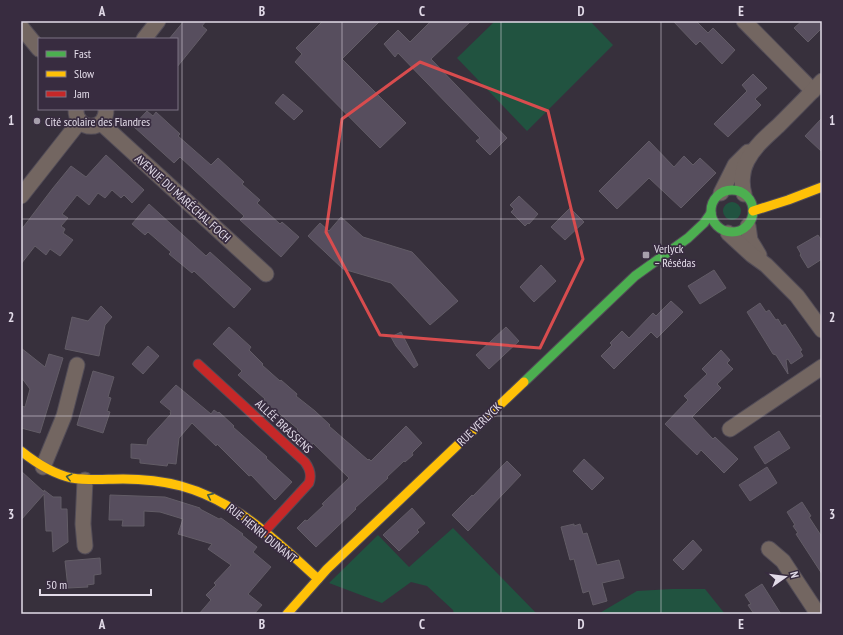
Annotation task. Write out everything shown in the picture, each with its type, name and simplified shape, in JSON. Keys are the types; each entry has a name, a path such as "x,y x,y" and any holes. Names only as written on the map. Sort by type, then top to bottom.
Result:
{"street":[{"path":"145,38 158,21"},
{"path":"744,21 818,86 749,157 745,166 742,181 744,194"},
{"path":"21,27 38,48"},
{"path":"21,196 78,115 84,125 92,126 97,126 104,116"},
{"name":"AVENUE DU MARÉCHAL FOCH","path":"104,116 266,274"},
{"path":"760,144 742,157 735,165 721,193 714,200 711,206 711,213 714,223 718,228 726,232 766,265 804,304 822,330"},
{"path":"753,211 822,187"},
{"path":"711,234 738,232 748,226 752,220 753,211 751,201 744,194 733,190 721,193"},
{"name":"RUE VERLYCK","path":"287,614 318,579 628,283 644,269 680,246 699,229 711,213"},
{"path":"748,226 750,240 766,265"},
{"name":"RUE VERLYCK","path":"680,246 700,238"},
{"path":"43,467 64,416 77,364"},
{"name":"ALLÉE BRASSENS","path":"198,364 305,462 310,469 311,476 309,483 264,532"},
{"path":"730,429 822,367"},
{"name":"RUE HENRI DUNANT","path":"21,451 43,467 66,476 85,480 148,480 193,489 227,504 264,532 318,579"},
{"path":"85,480 83,524 85,546"},
{"path":"769,549 783,561 818,614"}],"highlighted area":[{"path":"420,62 548,111 583,259 540,348 380,335 326,232 342,119"}],"green space":[{"path":"495,21 590,21 613,45 527,131 457,58"},
{"path":"732,202 738,205 741,211 738,217 732,220 726,217 723,211 726,205"},
{"path":"453,528 537,614 454,614 453,610 427,586 411,582 382,603 329,583 378,535 409,567"},
{"path":"705,589 725,614 598,614 637,591"}],"building":[{"path":"184,21 206,21 202,26 207,30 178,66 178,38 170,38"},
{"path":"323,21 380,21 342,59 406,123 380,148 295,62 302,54 296,48"},
{"path":"431,21 471,21 431,59 507,138 490,155 476,141 480,138 398,53 395,57 384,44 398,30 410,42"},
{"path":"673,21 696,21 708,33 713,28 735,50 722,64 700,41 696,45"},
{"path":"802,21 822,21 822,28 808,42 794,28"},
{"path":"753,74 767,88 755,99 761,105 728,137 714,124 747,91 742,85"},
{"path":"283,94 303,111 294,120 275,103"},
{"path":"147,111 153,116 156,112 180,134 178,136 211,165 218,158 244,182 242,184 260,200 257,203 280,224 282,222 299,237 281,257 240,220 244,216 180,157 174,163 133,126"},
{"path":"822,118 822,152 805,136"},
{"path":"649,141 674,167 684,156 693,165 700,158 716,173 681,208 649,178 617,209 599,191"},
{"path":"106,155 144,190 132,203 124,195 121,198 112,190 105,198 98,193 89,205 77,195 62,214 68,218 61,226 65,229 63,233 73,240 60,256 50,249 46,255 35,246 21,264 21,230 53,188 71,166 86,177"},
{"path":"519,196 538,214 529,224 528,223 525,226 511,212 514,209 510,205"},
{"path":"149,204 206,256 210,252 251,289 234,308 194,271 192,273 169,254 171,252 148,232 145,235 132,224"},
{"path":"570,208 584,222 565,240 551,227"},
{"path":"341,217 363,237 412,252 458,301 430,325 391,283 343,269 308,236 320,223 329,231"},
{"path":"818,235 822,241 822,259 808,268 797,247"},
{"path":"541,265 556,281 534,302 520,287"},
{"path":"714,270 726,288 700,304 688,286"},
{"path":"671,301 683,312 657,338 651,332 614,369 601,356 612,345 610,343 622,331 629,338 653,313 656,316"},
{"path":"760,303 766,312 769,310 776,320 778,319 782,326 785,324 802,350 800,351 803,356 791,364 788,359 786,360 788,374 776,355 773,354 747,312"},
{"path":"101,306 112,317 105,325 99,356 65,349 72,317 88,321"},
{"path":"229,327 251,347 249,350 263,364 262,365 297,394 296,396 315,411 330,425 329,426 368,460 369,459 371,461 406,426 422,443 412,453 413,455 405,462 404,461 387,477 388,478 316,547 297,528 324,505 322,504 349,478 313,443 312,445 297,430 298,429 263,400 265,399 238,375 242,371 213,344"},
{"path":"506,327 519,341 489,369 476,355"},
{"path":"401,332 418,365 414,368 396,346 391,337"},
{"path":"148,346 159,356 143,374 132,364"},
{"path":"21,348 45,367 49,354 63,358 40,433 21,428 21,406 25,407 30,389 21,377"},
{"path":"721,350 730,360 727,363 733,369 717,384 721,388 692,417 713,439 715,437 738,459 724,473 701,450 697,455 665,424 688,400 684,396 707,374 702,369"},
{"path":"93,371 114,377 108,397 111,398 107,411 110,412 103,433 77,425"},
{"path":"176,385 211,414 214,410 218,413 219,412 292,482 275,500 251,475 249,476 217,444 216,446 192,423 179,438 176,464 168,463 167,466 140,463 140,459 131,458 131,444 147,445 148,439 171,414 171,411 160,402"},
{"path":"779,431 790,448 765,464 754,447"},
{"path":"584,459 604,478 592,490 573,471"},
{"path":"507,461 521,475 468,531 452,515"},
{"path":"767,467 777,483 750,501 739,485"},
{"path":"21,471 44,492 44,490 53,497 61,497 61,509 67,509 68,542 53,552 52,531 46,531 44,494 21,520"},
{"path":"110,495 165,497 200,508 219,519 221,518 243,534 242,535 257,547 253,552 271,567 248,594 262,605 254,614 199,614 211,600 206,595 216,585 214,583 231,565 208,549 212,544 178,534 183,519 160,512 144,511 144,526 122,526 123,520 109,520"},
{"path":"802,502 811,516 809,517 822,537 822,574 796,534 798,533 793,526 795,525 787,512"},
{"path":"412,508 425,523 417,530 419,532 399,551 383,535"},
{"path":"574,524 574,526 580,524 583,534 587,533 597,565 619,560 624,578 602,583 607,601 593,605 589,591 583,593 574,559 570,560 561,527"},
{"path":"693,540 702,550 683,570 673,560"},
{"path":"100,558 101,574 94,575 94,584 87,585 88,587 68,588 65,561"},
{"path":"762,584 781,614 754,614 748,605 751,604 745,595"}],"traffic: fast":[{"path":"728,190 736,190 744,193 750,199 753,211 750,223 744,229 736,232 728,232 720,229 714,223 711,215 711,207 714,199 720,193 728,190"},
{"path":"524,382 635,276 688,238 704,223 711,213"}],"traffic: slow":[{"path":"753,211 822,187"},
{"path":"287,614 327,569 524,382"},
{"path":"21,451 45,468 72,478 91,480 130,479 152,481 181,486 201,493 238,512 255,524 318,579"}],"traffic: jam":[{"path":"198,364 305,462 309,470 309,483 264,532"}],"place":[{"name":"Cité scolaire des Flandres","path":"37,121"},
{"name":"Verlyck – Résédas","path":"646,255"}]}
